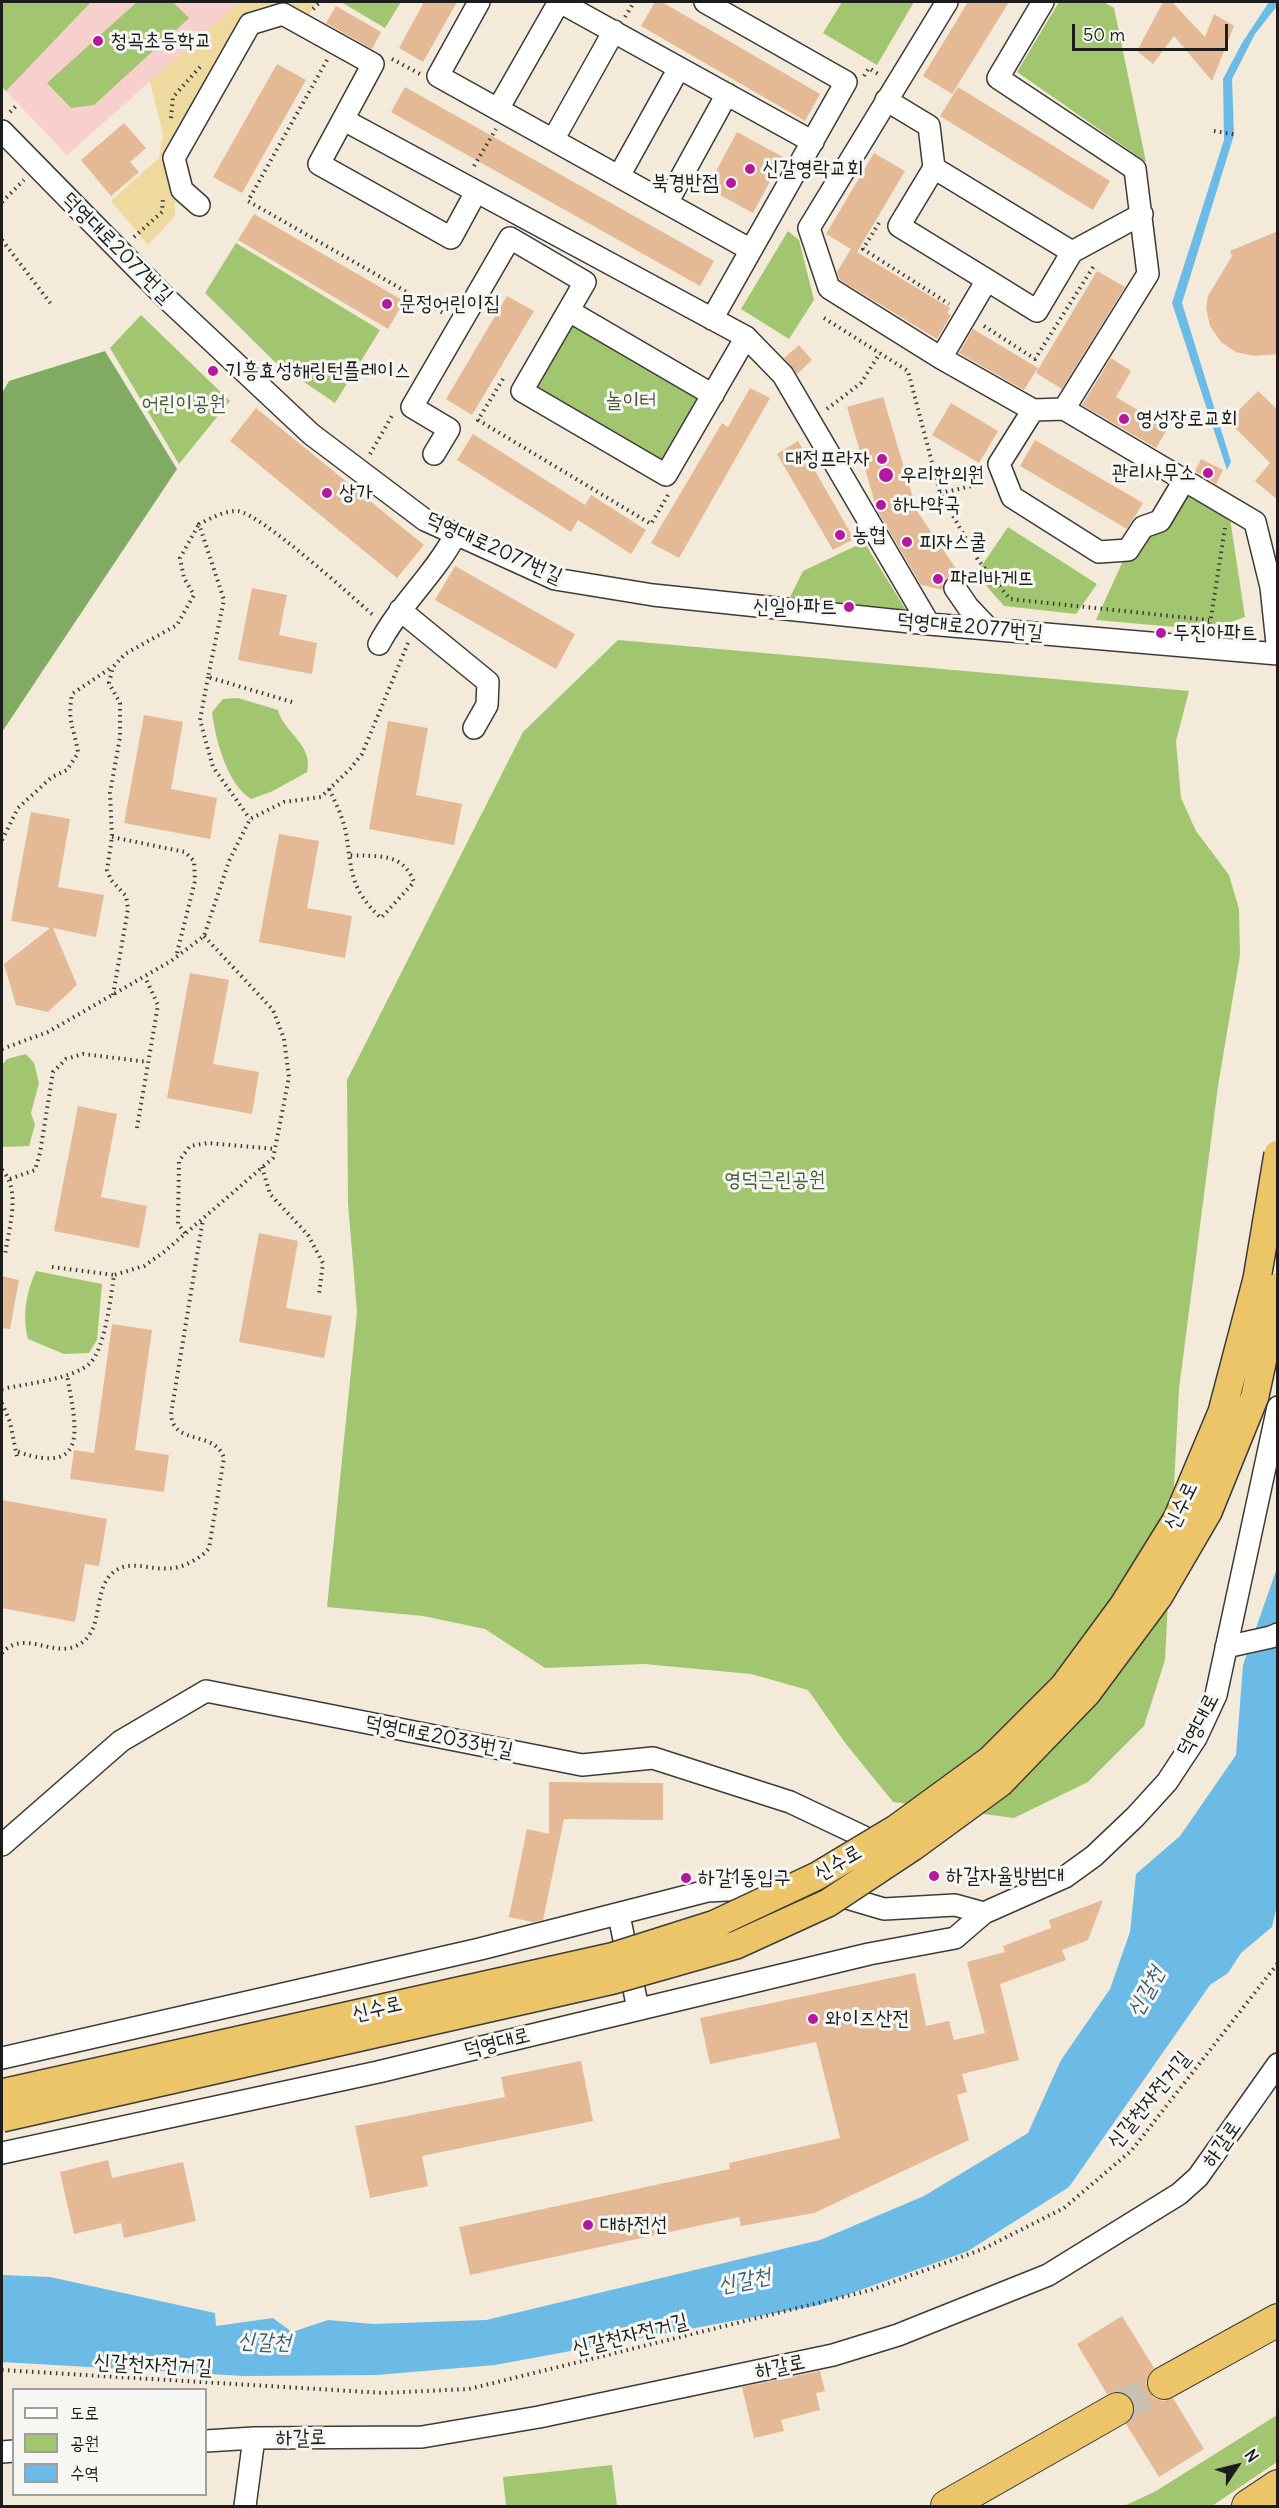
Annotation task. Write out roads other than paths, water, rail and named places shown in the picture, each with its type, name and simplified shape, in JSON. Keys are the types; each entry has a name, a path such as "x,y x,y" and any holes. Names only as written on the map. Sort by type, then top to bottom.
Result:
{"highway":[{"path":"1164,2383 1278,2320"},
{"path":"947,2506 1117,2409"},
{"path":"957,2506 1008,2470"},
{"path":"1248,2506 1278,2486"}],"main road":[{"name":"신수로","path":"2,2093 611,1957 715,1924 817,1876 897,1828 990,1760 1064,1686 1123,1606 1177,1519 1222,1412 1257,1279 1278,1154"},
{"name":"신수로","path":"2,2118 613,1980 736,1945 828,1903 914,1846 1000,1783 1087,1693 1159,1596 1208,1512 1255,1396 1278,1287"}],"street":[{"path":"479,2 438,76 498,118 553,140 751,250"},
{"path":"498,118 560,2 813,142"},
{"path":"705,2 846,82 712,319"},
{"path":"947,2 809,228 829,288 940,358 1033,410 1064,409 1255,522 1271,587 1278,653"},
{"path":"1043,2 998,78 1135,169 1148,274 1064,409"},
{"path":"199,205 182,190 174,158 250,24 283,14 374,64 319,164 452,238 473,182"},
{"path":"553,140 614,31"},
{"path":"619,177 679,68"},
{"path":"667,203 727,94"},
{"path":"886,100 929,126 934,168 899,226 1037,310 1072,252 1142,214"},
{"path":"344,120 473,182 746,337 783,375 929,624"},
{"name":"덕영대로2077번길","path":"10,126 37,167 167,299 311,434 425,520 555,579 653,595 929,624 1278,653"},
{"path":"934,168 1072,252"},
{"path":"434,454 449,429 412,407 510,238 585,282 522,391 666,475 746,337"},
{"path":"940,358 987,280"},
{"path":"569,311 712,395"},
{"path":"1033,410 999,464 1012,496 1099,552 1128,550 1143,527 1160,521 1185,479"},
{"path":"383,635 448,549 456,534"},
{"path":"955,588 968,607 989,629"},
{"path":"400,610 488,682 487,705 474,728"},
{"name":"덕영대로","path":"2,2153 378,2072 869,1954 955,1938 984,1913 1065,1877 1094,1856 1167,1782 1196,1738 1216,1695 1278,1407"},
{"path":"1226,1647 1274,1636"},
{"name":"덕영대로2033번길","path":"2,1845 121,1741 206,1691 582,1766 653,1758 790,1802 861,1838 912,1856"},
{"path":"2,2058 619,1915 707,1891 806,1886 884,1909 955,1905 984,1913"},
{"path":"619,1915 638,2009"},
{"name":"하갈로","path":"245,2506 254,2438 422,2437 539,2417 701,2384 833,2355 898,2335 1048,2275 1179,2194 1198,2177 1278,2064"},
{"path":"207,2441 254,2438"}],"water":[{"path":"1269,2 1277,2 1277,6 1255,34 1232,79 1234,135 1182,303 1231,462 1227,470 1172,303 1224,140 1223,79 1242,43"},
{"name":"신갈천","path":"1277,1568 1278,1901 1272,1927 1241,1953 1228,1973 1210,1985 1069,2187 968,2251 819,2305 495,2365 376,2375 244,2376 2,2362 2,2275 50,2277 215,2313 216,2326 273,2318 292,2332 328,2320 373,2324 486,2320 820,2240 924,2196 1028,2133 1061,2060 1110,1989 1130,1932 1136,1874 1180,1836 1236,1755 1243,1665"}],"tunnel":[{"path":"1117,2409 1164,2383"}],"place":[{"name":"청곡초등학교","path":"98,41"},
{"name":"신갈영락교회","path":"750,169"},
{"name":"북경반점","path":"731,183"},
{"name":"문정어린이집","path":"387,304"},
{"name":"기흥효성해링턴플레이스","path":"213,371"},
{"name":"영성장로교회","path":"1124,419"},
{"name":"대정프라자","path":"882,459"},
{"name":"관리사무소","path":"1208,473"},
{"name":"우리한의원","path":"886,475"},
{"name":"상가","path":"327,493"},
{"name":"하나약국","path":"881,505"},
{"name":"농협","path":"840,535"},
{"name":"피자스쿨","path":"907,542"},
{"name":"파리바게뜨","path":"938,579"},
{"name":"신일아파트","path":"849,607"},
{"name":"두진아파트","path":"1161,633"},
{"name":"하갈자율방범대","path":"934,1876"},
{"name":"하갈1동입구","path":"686,1878"},
{"name":"와이즈산전","path":"813,2019"},
{"name":"대하전선","path":"588,2225"}],"park label":[{"name":"놀이터","path":"631,401"},
{"name":"어린이공원","path":"184,404"},
{"name":"영덕근린공원","path":"775,1180"}]}
